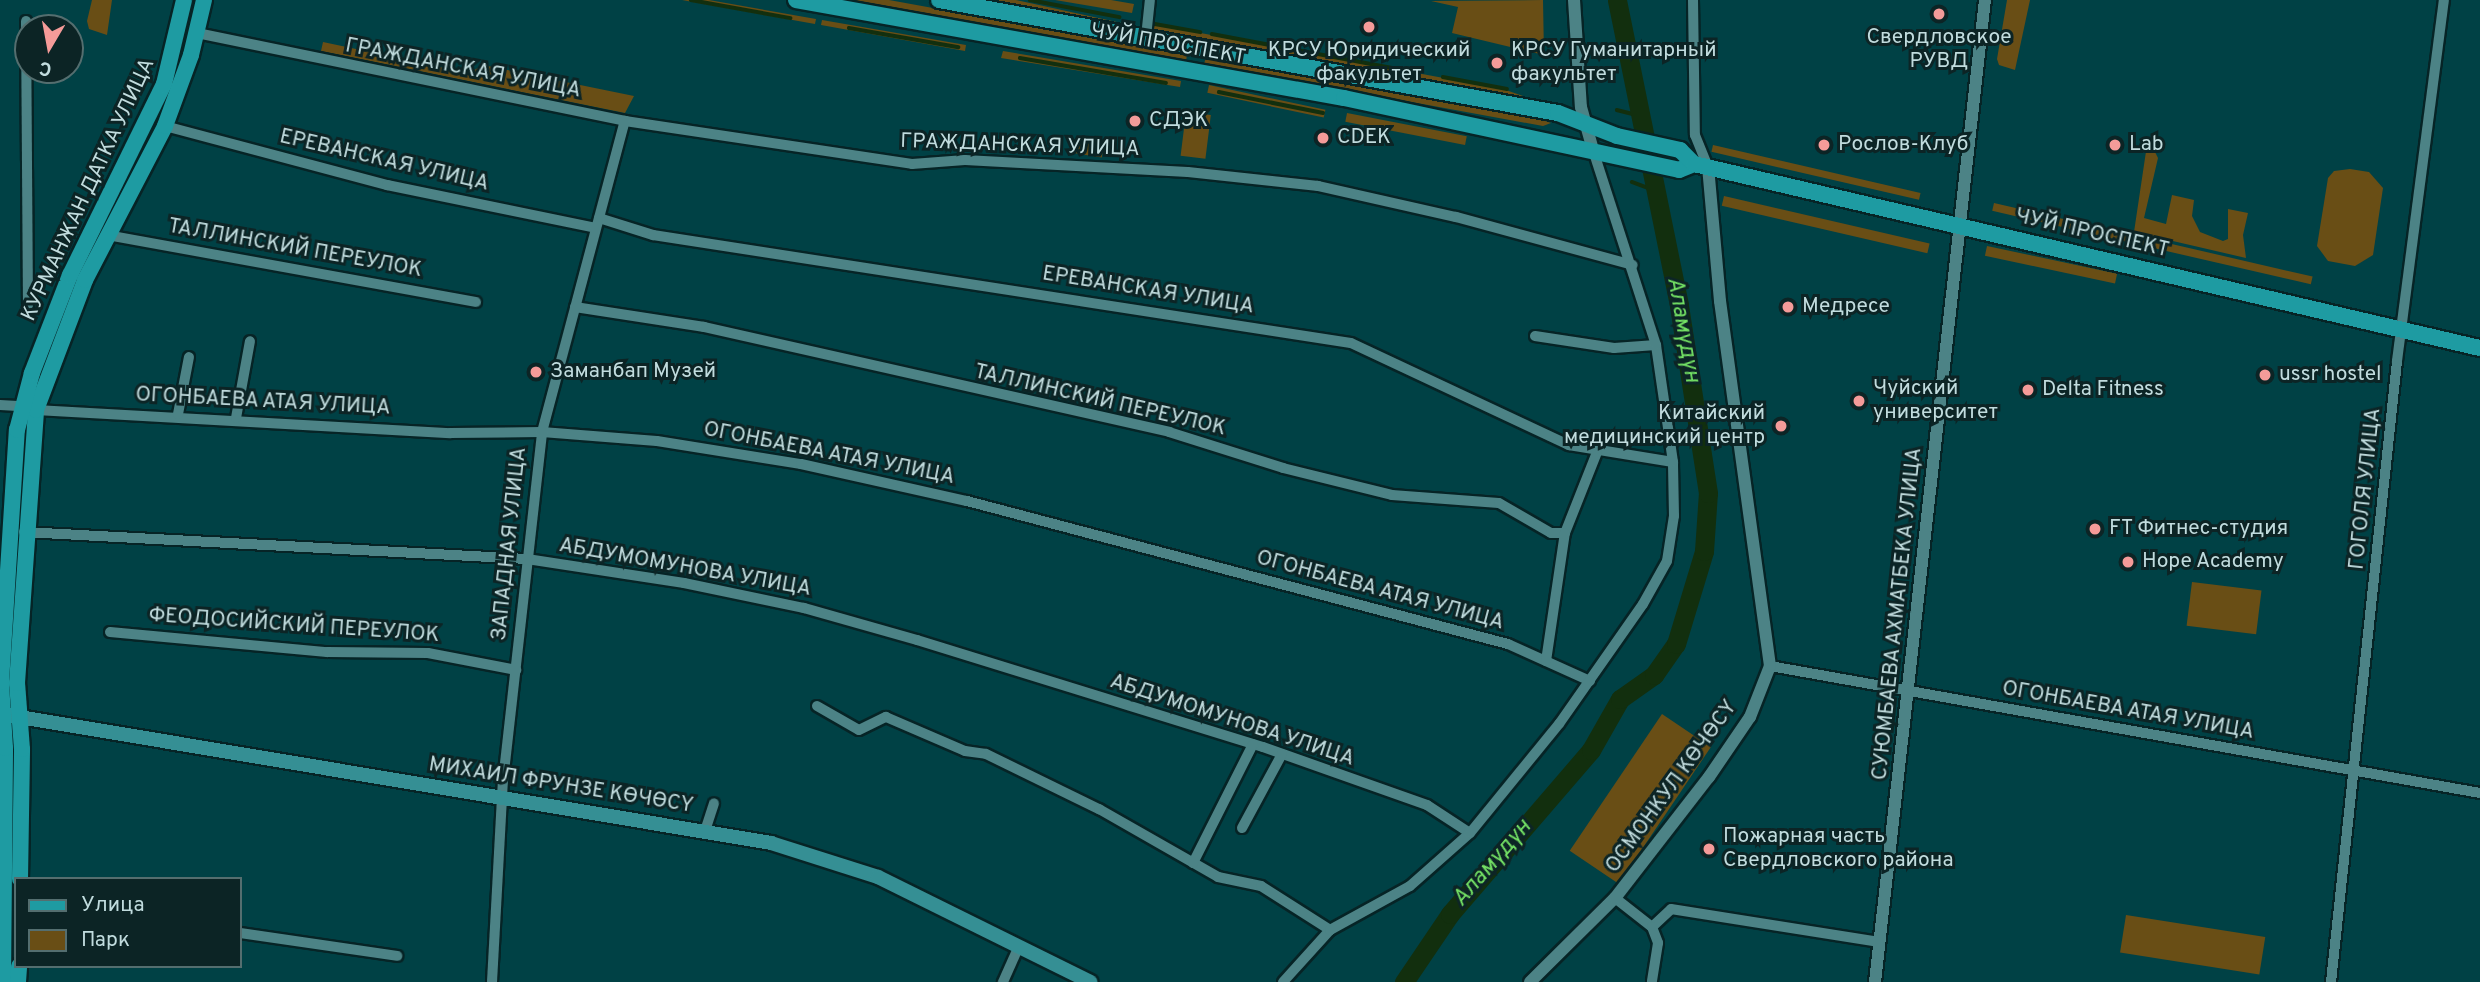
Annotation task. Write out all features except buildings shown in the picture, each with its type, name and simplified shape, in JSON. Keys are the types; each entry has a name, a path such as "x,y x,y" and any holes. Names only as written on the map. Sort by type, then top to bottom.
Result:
{"main road":[{"name":"КУРМАНЖАН ДАТКА УЛИЦА","path":"20,877 8,715 17,683 29,408 70,275 164,84 184,0"},
{"name":"КУРМАНЖАН ДАТКА УЛИЦА","path":"2,982 8,715 4,548 15,443 107,235 165,126 197,33 204,0"},
{"name":"ЧУЙ ПРОСПЕКТ","path":"796,0 834,3 1344,98 1621,157 1694,167 1960,224 2480,348"},
{"name":"ЧУЙ ПРОСПЕКТ","path":"939,0 1558,113 1616,136 1680,150 1694,167"},
{"name":"МИХАИЛ ФРУНЗЕ КӨЧӨСҮ","path":"8,715 771,843 853,868 1090,982"}],"street":[{"path":"1146,37 1150,0"},
{"path":"1283,982 1330,930 1410,886 1470,832 1590,681 1643,604 1667,561 1675,516 1673,462 1656,345 1633,265 1607,203 1581,107 1574,0"},
{"name":"ОСМОНКУЛ КӨЧӨСҮ","path":"1530,982 1615,898 1738,736 1765,687 1770,666 1720,301 1694,167 1693,0"},
{"name":"СУЮМБАЕВА АХМАТБЕКА УЛИЦА","path":"1875,982 1985,0"},
{"name":"ГОГОЛЯ УЛИЦА","path":"2331,982 2401,329 2444,0"},
{"name":"ГРАЖДАНСКАЯ УЛИЦА","path":"197,33 625,121 912,164 965,160 1188,172 1318,186 1456,217 1633,265"},
{"name":"КУРМАНЖАН ДАТКА УЛИЦА","path":"26,84 28,305"},
{"name":"ЗАПАДНАЯ УЛИЦА","path":"492,982 502,798 542,432 625,121"},
{"name":"ЕРЕВАНСКАЯ УЛИЦА","path":"165,126 387,185 653,235 1351,343 1569,445 1597,452 1673,462"},
{"name":"ТАЛЛИНСКИЙ ПЕРЕУЛОК","path":"107,235 476,302"},
{"name":"ТАЛЛИНСКИЙ ПЕРЕУЛОК","path":"575,307 704,327 1169,432 1283,468 1392,495 1499,503 1551,533 1565,533"},
{"path":"1535,335 1614,348 1656,345"},
{"path":"236,418 250,341"},
{"path":"178,414 189,356"},
{"name":"ОГОНБАЕВА АТАЯ УЛИЦА","path":"0,405 450,433 542,432 656,441 775,459 954,498 1508,644 1590,681"},
{"path":"1546,661 1565,533 1597,452"},
{"name":"АБДУМОМУНОВА УЛИЦА","path":"24,532 527,559 684,583 804,608 1253,744 1427,805 1470,832"},
{"name":"ФЕОДОСИЙСКИЙ ПЕРЕУЛОК","path":"110,632 327,652 428,653 516,670"},
{"name":"ОГОНБАЕВА АТАЯ УЛИЦА","path":"1770,666 2356,768 2480,793"},
{"path":"817,706 859,730 886,717 965,751 986,754 1099,808 1218,877 1261,886 1330,930"},
{"path":"1193,863 1253,744"},
{"path":"1242,828 1282,754"},
{"path":"705,831 714,803"},
{"path":"1615,898 1652,927 1658,943 1652,982"},
{"path":"1652,927 1671,909 1880,942"},
{"path":"242,933 397,956"},
{"path":"1003,982 1019,946"}],"green space":[{"path":"92,0 112,0 107,35 89,29 87,21"},
{"path":"682,0 709,0 816,19 815,24"},
{"path":"848,0 889,0 1187,54 1186,62"},
{"path":"976,0 1016,0 1135,26 1134,31"},
{"path":"1055,0 1111,0 1134,4 1132,13"},
{"path":"1543,0 1544,55 1452,33 1458,7 1431,1"},
{"path":"2007,0 2030,0 2015,70 1999,65 1997,59"},
{"path":"822,20 966,45 965,51 821,25"},
{"path":"1152,24 1503,89 1523,96 1521,100 1152,33"},
{"path":"323,42 469,73 483,65 634,96 625,113 321,51"},
{"path":"1003,51 1181,81 1180,87 1001,58"},
{"path":"1206,57 1531,116 1551,123 1543,126 1204,64"},
{"path":"1209,85 1325,110 1324,118 1207,93"},
{"path":"1186,112 1211,115 1205,159 1181,156"},
{"path":"1347,113 1467,136 1465,145 1345,122"},
{"path":"2148,138 2158,158 2144,218 2166,224 2172,195 2194,200 2192,216 2200,232 2223,241 2228,239 2228,209 2248,213 2243,235 2246,258 2134,232"},
{"path":"1074,141 1104,146 1102,158 1072,153"},
{"path":"1713,145 1921,193 1919,200 1711,152"},
{"path":"2350,169 2369,172 2383,188 2373,255 2355,266 2328,261 2317,246 2328,178 2334,171"},
{"path":"1724,196 1930,243 1927,253 1722,206"},
{"path":"1994,203 2313,277 2311,284 1992,211"},
{"path":"1987,246 2117,274 2115,283 1985,256"},
{"path":"2192,582 2261,591 2256,634 2187,626"},
{"path":"1662,714 1711,747 1619,884 1570,851"},
{"path":"2126,915 2265,937 2259,975 2120,953"}],"waterway":[{"path":"691,0 790,18"},
{"path":"1030,0 1119,17"},
{"name":"Аламүдүн","path":"1404,982 1450,914 1591,750 1620,699 1654,675 1676,644 1704,551 1708,493 1679,305 1617,0"},
{"path":"1155,24 1200,32"},
{"path":"849,28 958,47"},
{"path":"1212,34 1414,72"},
{"path":"1020,58 1166,83"},
{"path":"1443,77 1507,89"},
{"path":"1219,92 1323,113"},
{"path":"1617,110 1637,115"},
{"path":"1632,182 1654,190"}],"place":[{"name":"Свердловское РУВД","path":"1939,14"},
{"name":"КРСУ Юридический факультет","path":"1369,27"},
{"name":"КРСУ Гуманитарный факультет","path":"1497,63"},
{"name":"СДЭК","path":"1135,121"},
{"name":"CDEK","path":"1323,138"},
{"name":"Рослов-Клуб","path":"1824,145"},
{"name":"Lab","path":"2115,145"},
{"name":"Медресе","path":"1788,307"},
{"name":"Заманбап Музей","path":"536,372"},
{"name":"ussr hostel","path":"2265,375"},
{"name":"Delta Fitness","path":"2028,390"},
{"name":"Чуйский университет","path":"1859,401"},
{"name":"Китайский медицинский центр","path":"1781,426"},
{"name":"FT Фитнес-студия","path":"2095,529"},
{"name":"Hope Academy","path":"2128,562"},
{"name":"Пожарная часть Свердловского района","path":"1709,849"}]}
